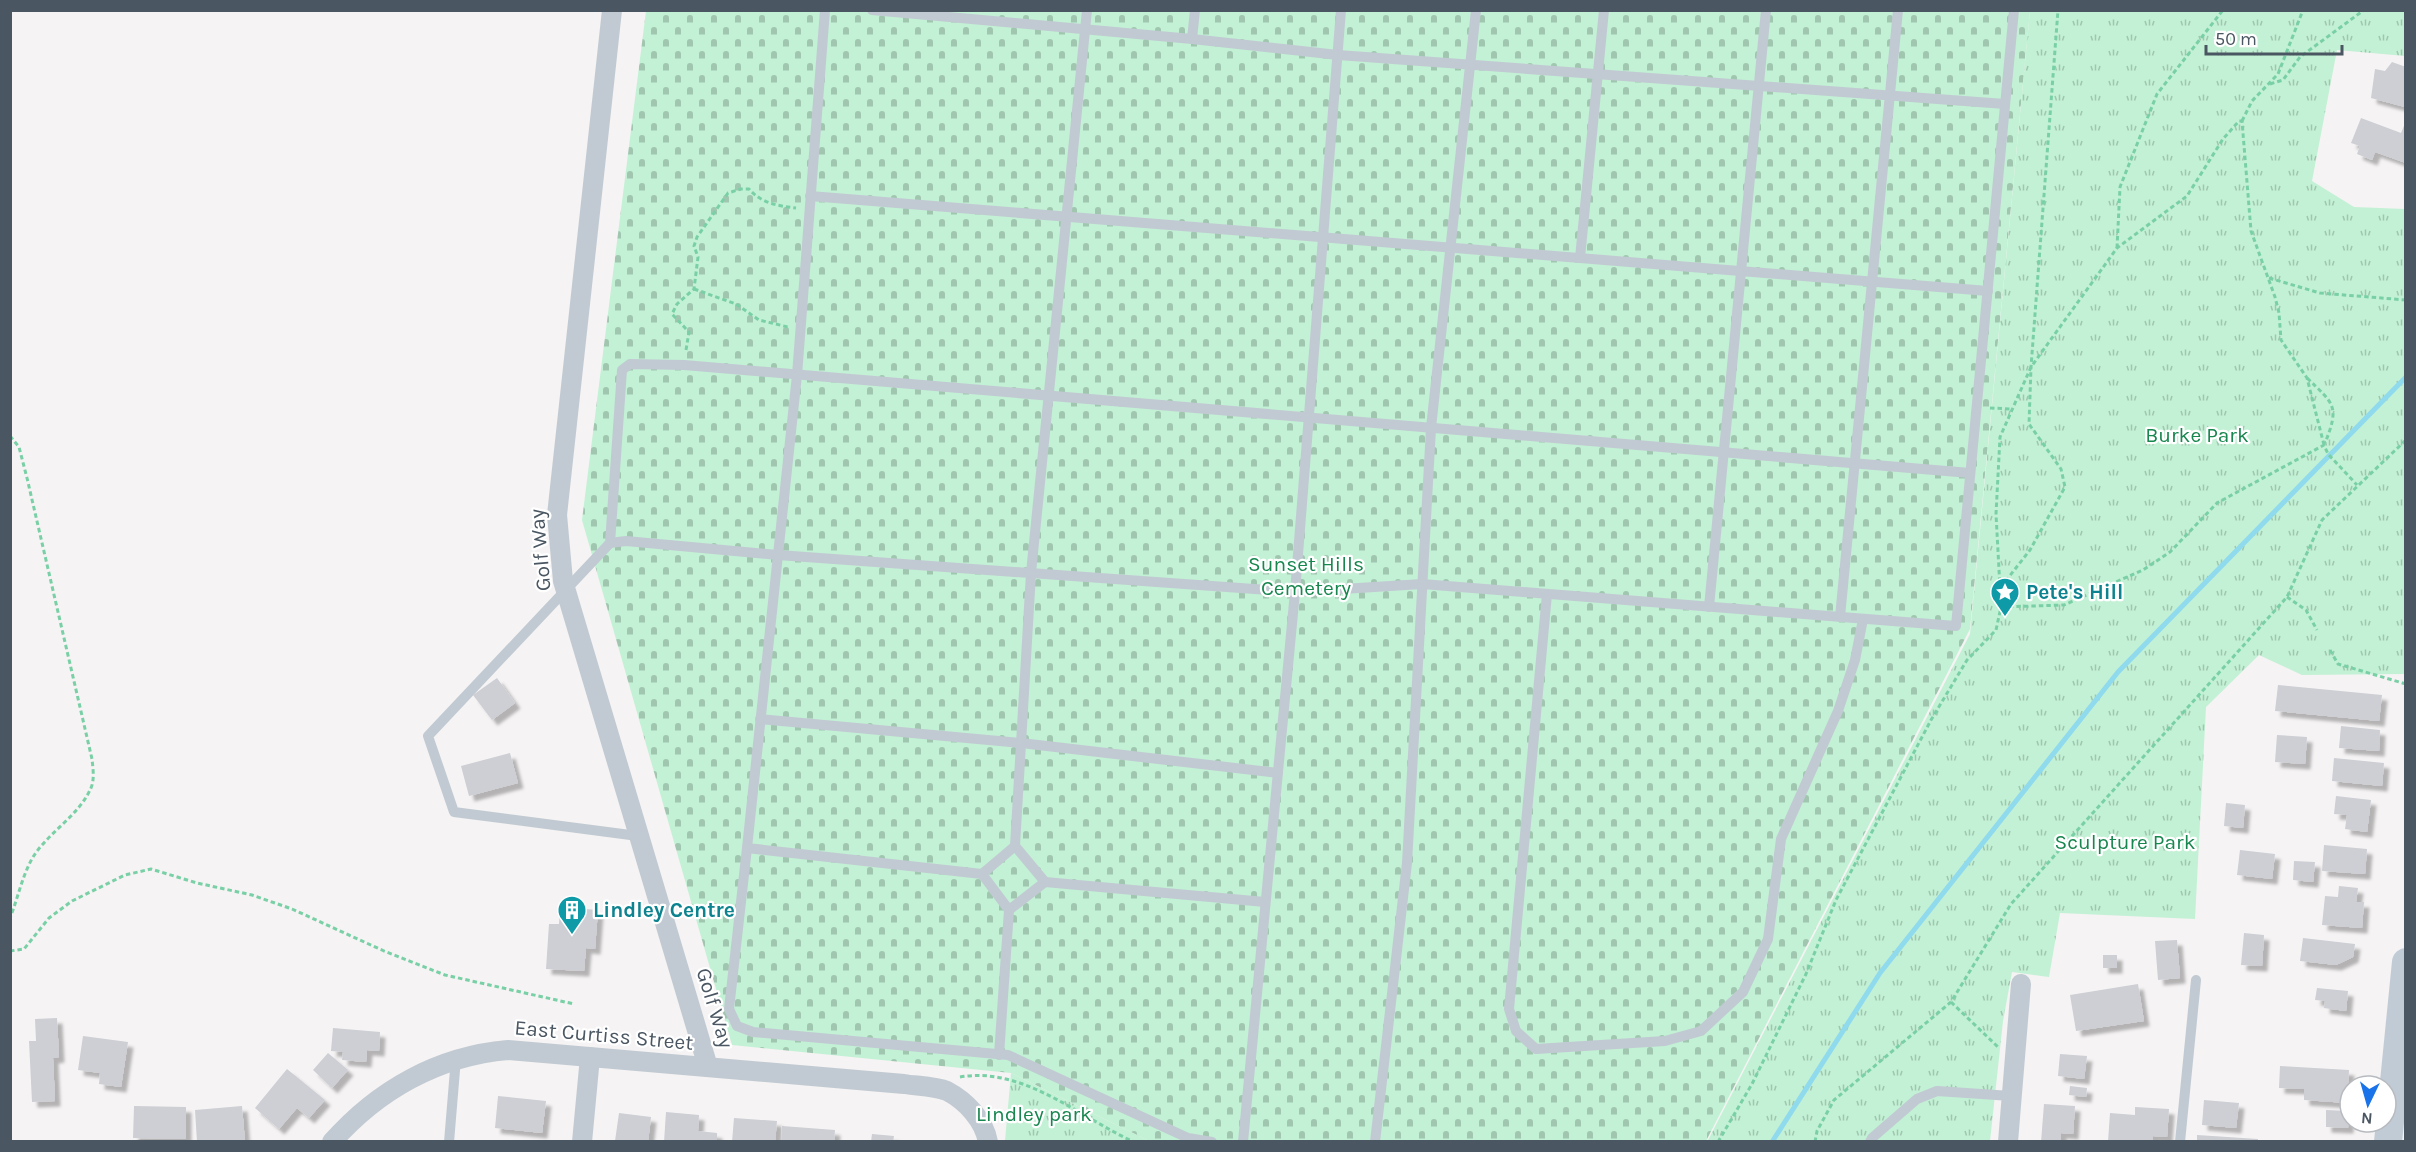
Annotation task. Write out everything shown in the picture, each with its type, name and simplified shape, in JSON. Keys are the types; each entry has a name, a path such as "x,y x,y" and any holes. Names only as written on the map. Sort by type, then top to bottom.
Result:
{"street":[{"name":"Golf Way","path":"612,10 557,515 565,589 708,1067"},
{"path":"2388,1142 2405,972"},
{"path":"2008,1142 2022,984"},
{"name":"East Curtiss Street","path":"332,1142 347,1124 375,1101 424,1071 456,1058 482,1052 508,1050 904,1084 946,1091 984,1125 988,1142"},
{"path":"582,1142 590,1057"}],"lane":[{"path":"825,10 796,375 729,1009 737,1026 753,1032 1008,1055 1188,1138 1212,1142"},
{"path":"872,10 1192,39 1338,55 2005,104"},
{"path":"1045,882 1015,846 1031,573 1087,10"},
{"path":"1192,39 1195,10"},
{"path":"1243,1142 1295,592 1341,10"},
{"path":"1375,1142 1407,864 1431,428 1476,10"},
{"path":"1580,258 1604,10"},
{"path":"1709,607 1766,10"},
{"path":"1840,617 1898,10"},
{"path":"638,836 454,812 428,736 610,543 626,541 778,555 1295,592 1422,585 1956,626 2014,10"},
{"path":"810,196 1988,291"},
{"path":"610,543 622,370 630,364 684,365 1970,473"},
{"path":"1546,594 1509,1009 1516,1031 1536,1049 1665,1041 1701,1031 1743,992 1768,939 1781,839 1838,711 1855,660 1863,619"},
{"path":"760,719 1021,743 1278,773"},
{"path":"747,848 982,874 1015,846"},
{"path":"982,874 1009,910 999,1054"},
{"path":"1009,910 1045,882 1265,902"},
{"path":"2180,1142 2196,980"},
{"path":"449,1142 456,1058"},
{"path":"1870,1142 1917,1099 1937,1090 2011,1096"}],"path":[{"path":"2000,588 2030,550 2065,487 2061,469 2029,424 2031,367 2058,10"},
{"path":"2117,248 2120,187 2157,94 2223,10"},
{"path":"2001,607 2064,605 2144,570 2170,552 2217,503 2324,445 2334,415 2330,400 2307,378 2281,340 2279,313 2251,231 2242,122 2252,101 2278,74 2303,10"},
{"path":"2268,85 2283,80 2300,57 2364,10"},
{"path":"1718,1142 1752,1084 1806,974 1836,900 1930,720 1967,660 1996,630 2001,607 1996,514 2000,437 2031,367 2117,248 2187,195 2223,139 2239,121 2242,122"},
{"path":"684,365 689,332 672,314 677,304 694,289 698,258 694,246 697,237 729,193 749,189 756,197 769,203 809,210"},
{"path":"2268,278 2320,293 2406,300"},
{"path":"694,289 736,304 759,320 800,330"},
{"path":"2307,378 2328,454 2357,485"},
{"path":"1977,406 2012,409"},
{"path":"10,436 19,447 27,478 94,774 90,790 32,858 22,880 10,918"},
{"path":"1815,1142 1817,1131 1834,1100 1951,1002 2011,904 2287,597 2322,520 2406,440"},
{"path":"2287,597 2306,610 2317,630"},
{"path":"2330,650 2338,664 2406,684"},
{"path":"10,951 24,949 49,918 72,901 125,875 151,869 197,884 252,895 292,909 384,951 445,975 574,1004"},
{"path":"1951,1002 2014,1063"},
{"path":"960,1077 977,1074 1026,1084 1134,1142"}],"green space":[{"name":"Sunset Hills Cemetery","path":"646,11 2030,11 1970,629 1706,1141 1149,1141 1011,1073 732,1045 582,520"},
{"name":"Burke Park","path":"2030,11 2405,11 2405,56 2337,50 2312,181 2354,207 2405,209 2405,674 2302,675 2259,655 2206,707 2195,919 2060,913 2049,977 2012,972 2003,1021 1990,1141 1707,1142 1970,634"},
{"name":"Lindley park","path":"1011,1073 1149,1141 1005,1141"}],"building":[{"path":"2392,62 2406,67 2405,107 2371,98 2375,69 2385,71"},
{"path":"2361,118 2401,133 2406,121 2406,163 2375,152 2372,160 2357,154 2360,146 2351,143"},
{"path":"497,678 515,703 492,720 473,695"},
{"path":"2278,685 2382,695 2379,721 2275,711"},
{"path":"2341,726 2380,730 2379,751 2339,748"},
{"path":"2277,735 2307,737 2305,764 2275,762"},
{"path":"510,753 518,783 469,796 461,766"},
{"path":"2334,758 2384,763 2382,786 2332,781"},
{"path":"2336,796 2371,800 2367,832 2345,829 2347,815 2334,814"},
{"path":"2226,803 2245,805 2243,828 2224,826"},
{"path":"2324,845 2367,849 2365,874 2322,871"},
{"path":"2240,850 2275,854 2272,879 2237,875"},
{"path":"2294,861 2315,862 2313,882 2293,880"},
{"path":"2339,886 2358,888 2356,902 2364,902 2362,928 2322,925 2325,896 2338,897"},
{"name":"Lindley Centre","path":"560,907 598,910 595,949 586,948 584,971 546,969 549,924 559,924"},
{"path":"2244,933 2264,935 2262,966 2241,965"},
{"path":"2303,938 2355,944 2353,957 2336,965 2300,961"},
{"path":"2177,940 2180,978 2158,980 2155,941"},
{"path":"2103,955 2117,955 2117,968 2103,968"},
{"path":"2138,984 2144,1021 2076,1031 2070,995"},
{"path":"2317,988 2348,991 2346,1011 2324,1008 2325,1001 2315,1000"},
{"path":"57,1018 59,1057 53,1058 55,1101 32,1102 29,1041 36,1041 35,1019"},
{"path":"333,1028 380,1032 379,1051 367,1050 366,1062 342,1060 343,1052 331,1051"},
{"path":"83,1036 128,1042 121,1087 99,1084 100,1073 78,1070"},
{"path":"328,1053 348,1070 332,1088 313,1070"},
{"path":"2060,1054 2087,1056 2084,1079 2058,1076"},
{"path":"2280,1066 2349,1070 2349,1074 2338,1074 2338,1102 2304,1100 2304,1089 2279,1088"},
{"path":"287,1069 325,1100 309,1118 297,1108 279,1129 255,1108"},
{"path":"2070,1086 2087,1088 2086,1097 2069,1095"},
{"path":"498,1096 546,1101 542,1133 495,1128"},
{"path":"2204,1100 2239,1103 2236,1128 2202,1125"},
{"path":"2044,1104 2075,1106 2073,1134 2061,1133 2061,1142 2041,1142"},
{"path":"134,1106 186,1107 186,1139 133,1138"},
{"path":"242,1106 245,1142 197,1142 195,1110"},
{"path":"2135,1107 2169,1109 2167,1137 2153,1136 2153,1142 2108,1142 2110,1113 2135,1115"},
{"path":"2326,1110 2338,1111 2338,1128 2326,1127"},
{"path":"666,1112 699,1115 698,1131 717,1133 717,1142 664,1142"},
{"path":"619,1113 651,1117 648,1142 615,1141"},
{"path":"734,1118 777,1121 775,1142 732,1142"},
{"path":"782,1126 835,1130 834,1142 781,1142"},
{"path":"872,1134 894,1136 893,1142 871,1142"},
{"path":"2197,1135 2258,1139 2258,1142 2197,1142"}],"waterway":[{"path":"1772,1142 1880,973 2118,672 2406,377"}],"place":[{"name":"Pete's Hill","path":"2005,618"},
{"name":"Lindley Centre","path":"572,936"}],"park label":[{"name":"Sculpture Park","path":"2125,842"}]}
